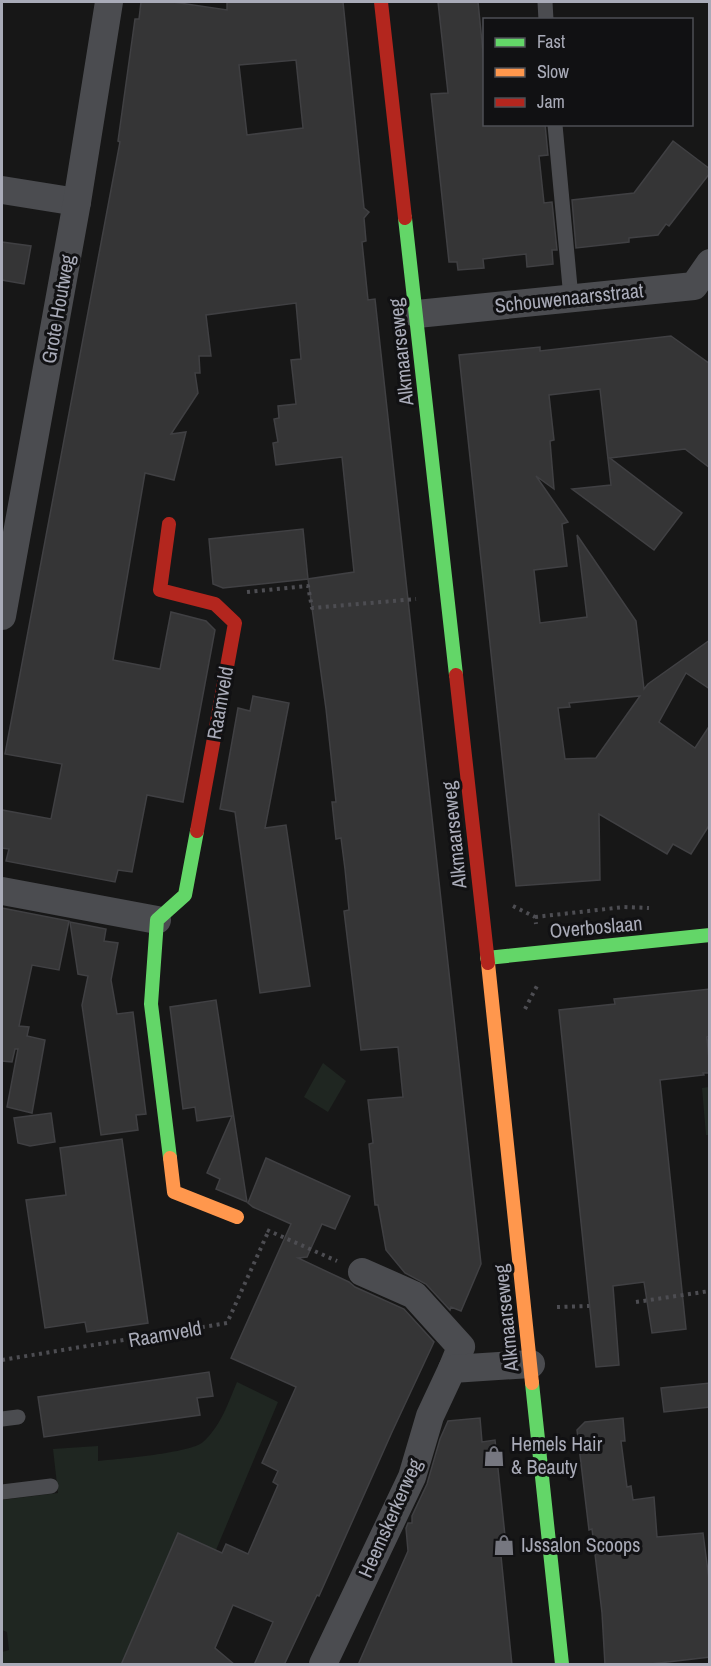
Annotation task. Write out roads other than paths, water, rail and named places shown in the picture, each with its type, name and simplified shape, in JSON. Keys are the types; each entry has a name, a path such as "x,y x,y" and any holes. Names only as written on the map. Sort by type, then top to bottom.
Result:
{"street":[{"name":"Grote Houtweg","path":"2,616 77,202 109,2"},
{"name":"Alkmaarseweg","path":"381,2 417,314 562,1665"},
{"path":"2,190 77,202"},
{"name":"Schouwenaarsstraat","path":"417,314 704,282"},
{"name":"Raamveld","path":"157,920 185,895 235,623 215,604 160,590 169,524"},
{"path":"2,891 157,920 150,1004 174,1192 237,1217"},
{"name":"Overboslaan","path":"487,958 710,935"},
{"path":"362,1272 414,1295 457,1358 531,1364"},
{"name":"Heemskerkerweg","path":"323,1665 412,1477 430,1416 457,1358"}],"lane":[{"path":"545,2 546,18"},
{"path":"556,126 571,298"},
{"path":"2,1419 18,1417"},
{"path":"2,1492 51,1486"}],"place":[{"name":"Hemels Hair & Beauty","path":"494,1456"},
{"name":"IJssalon Scoops","path":"504,1545"}]}
